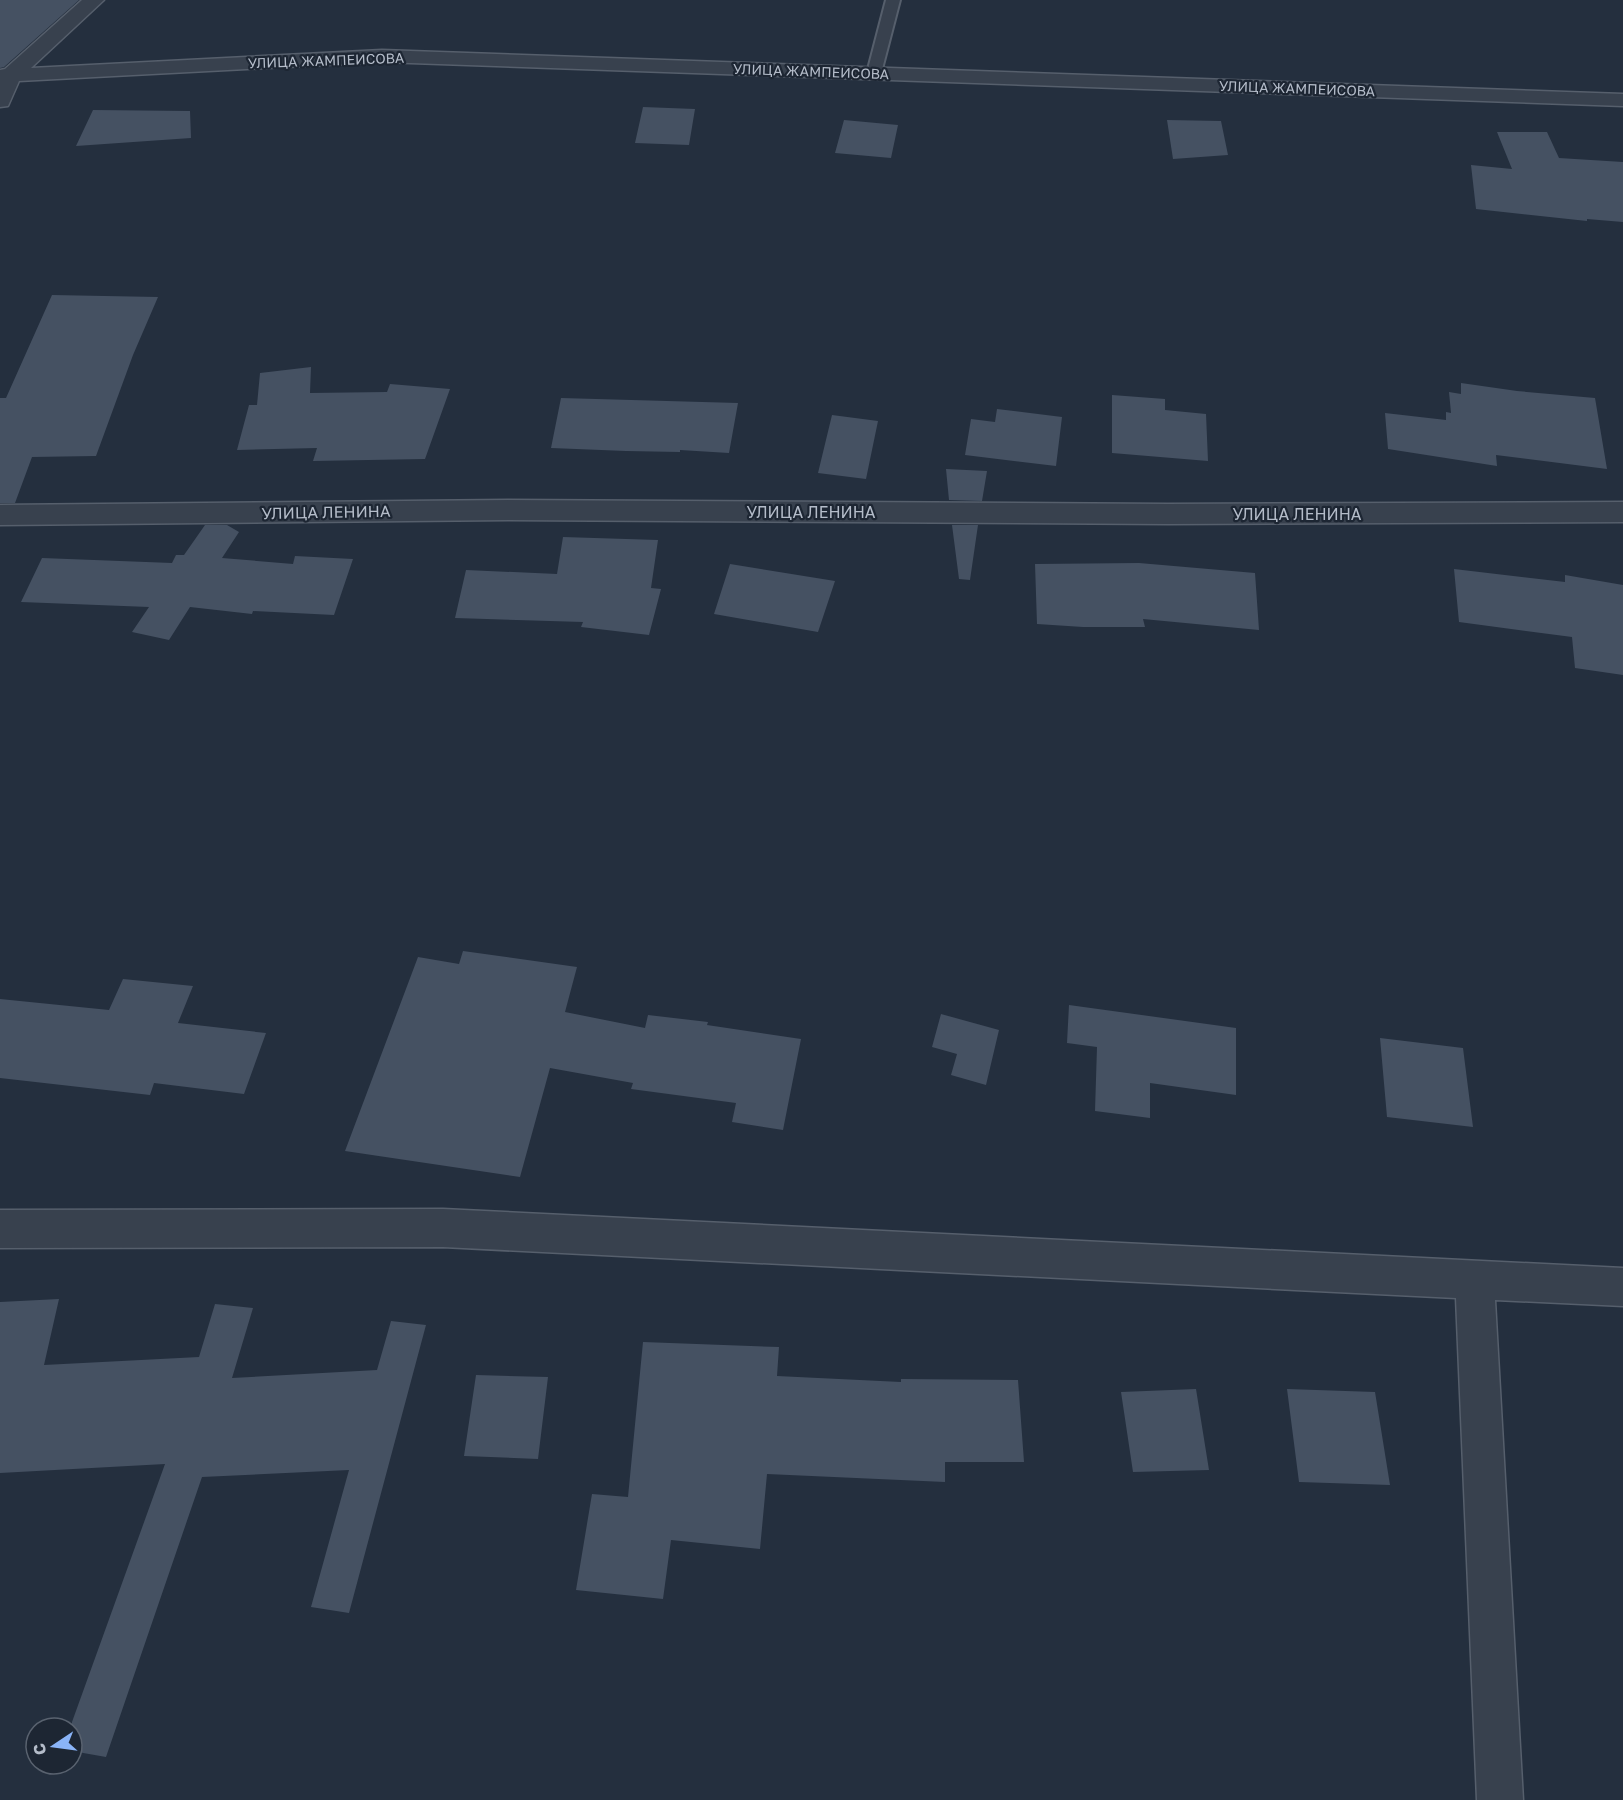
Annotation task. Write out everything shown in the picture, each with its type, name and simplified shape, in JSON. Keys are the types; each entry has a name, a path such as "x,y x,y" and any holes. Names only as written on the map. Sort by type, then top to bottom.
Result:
{"street":[{"path":"0,101 5,75 94,0"},
{"name":"УЛИЦА ЖАМПЕИСОВА","path":"5,75 382,56 1623,100"},
{"name":"УЛИЦА ЛЕНИНА","path":"0,515 508,510 1155,514 1623,512"},
{"path":"0,1230 443,1228 1623,1287"},
{"path":"1475,1280 1500,1800"}],"lane":[{"path":"874,73 893,0"}],"building":[{"path":"0,0 79,0 4,67 0,68"},
{"path":"643,107 695,109 689,145 635,143"},
{"path":"93,110 190,111 191,138 76,146"},
{"path":"844,120 898,125 891,158 835,153"},
{"path":"1167,120 1221,121 1228,155 1173,159"},
{"path":"1497,132 1547,132 1559,158 1623,162 1623,222 1587,219 1587,221 1476,209 1471,165 1512,169"},
{"path":"52,295 158,297 133,355 96,456 32,457 15,503 0,503 0,398 6,398"},
{"path":"311,367 310,393 387,392 390,384 450,389 425,459 313,461 317,448 237,450 249,405 257,405 260,373"},
{"path":"1461,383 1595,398 1607,469 1496,455 1497,466 1388,449 1385,413 1446,420 1446,412 1451,413 1449,392 1461,394"},
{"path":"1112,395 1165,399 1165,410 1206,414 1208,461 1112,453"},
{"path":"561,398 738,403 729,453 680,450 680,452 626,451 551,448"},
{"path":"997,409 1062,417 1056,466 965,455 971,419 995,422"},
{"path":"832,415 878,421 866,479 818,473"},
{"path":"946,469 987,471 982,501 949,500"},
{"path":"205,525 227,525 239,532 222,558 293,564 295,556 353,559 334,615 253,611 252,614 190,607 169,640 132,632 149,607 21,602 42,558 172,563 176,555 184,555"},
{"path":"952,525 978,525 970,580 959,579"},
{"path":"563,537 658,540 651,588 661,589 649,635 581,627 583,622 455,618 466,570 557,574"},
{"path":"1139,563 1255,573 1259,630 1143,619 1145,627 1037,624 1035,564"},
{"path":"730,564 835,581 818,632 714,614"},
{"path":"1454,569 1565,582 1565,575 1623,585 1623,675 1575,668 1572,637 1459,622"},
{"path":"463,951 577,967 565,1012 645,1028 648,1015 708,1022 707,1025 801,1039 783,1130 732,1122 736,1103 631,1089 633,1083 550,1068 520,1177 345,1151 418,957 459,964"},
{"path":"123,979 193,986 178,1023 266,1033 244,1094 154,1083 150,1095 0,1078 0,999 109,1010"},
{"path":"1069,1005 1236,1028 1236,1095 1150,1083 1150,1118 1095,1111 1097,1047 1067,1043"},
{"path":"941,1014 999,1030 986,1085 951,1075 957,1054 932,1047"},
{"path":"1380,1038 1463,1048 1473,1127 1387,1117"},
{"path":"59,1299 44,1365 199,1357 215,1304 253,1308 232,1378 377,1370 391,1321 426,1325 349,1613 311,1607 349,1470 202,1477 106,1757 84,1753 84,1716 74,1716 165,1464 0,1473 0,1302"},
{"path":"643,1342 779,1347 777,1376 901,1382 901,1379 1018,1380 1024,1462 945,1462 945,1482 767,1474 760,1549 671,1540 663,1599 576,1590 592,1494 628,1497"},
{"path":"476,1375 548,1377 538,1459 464,1456"},
{"path":"1196,1389 1209,1470 1133,1472 1121,1392"},
{"path":"1287,1389 1375,1392 1390,1485 1299,1482"}]}
